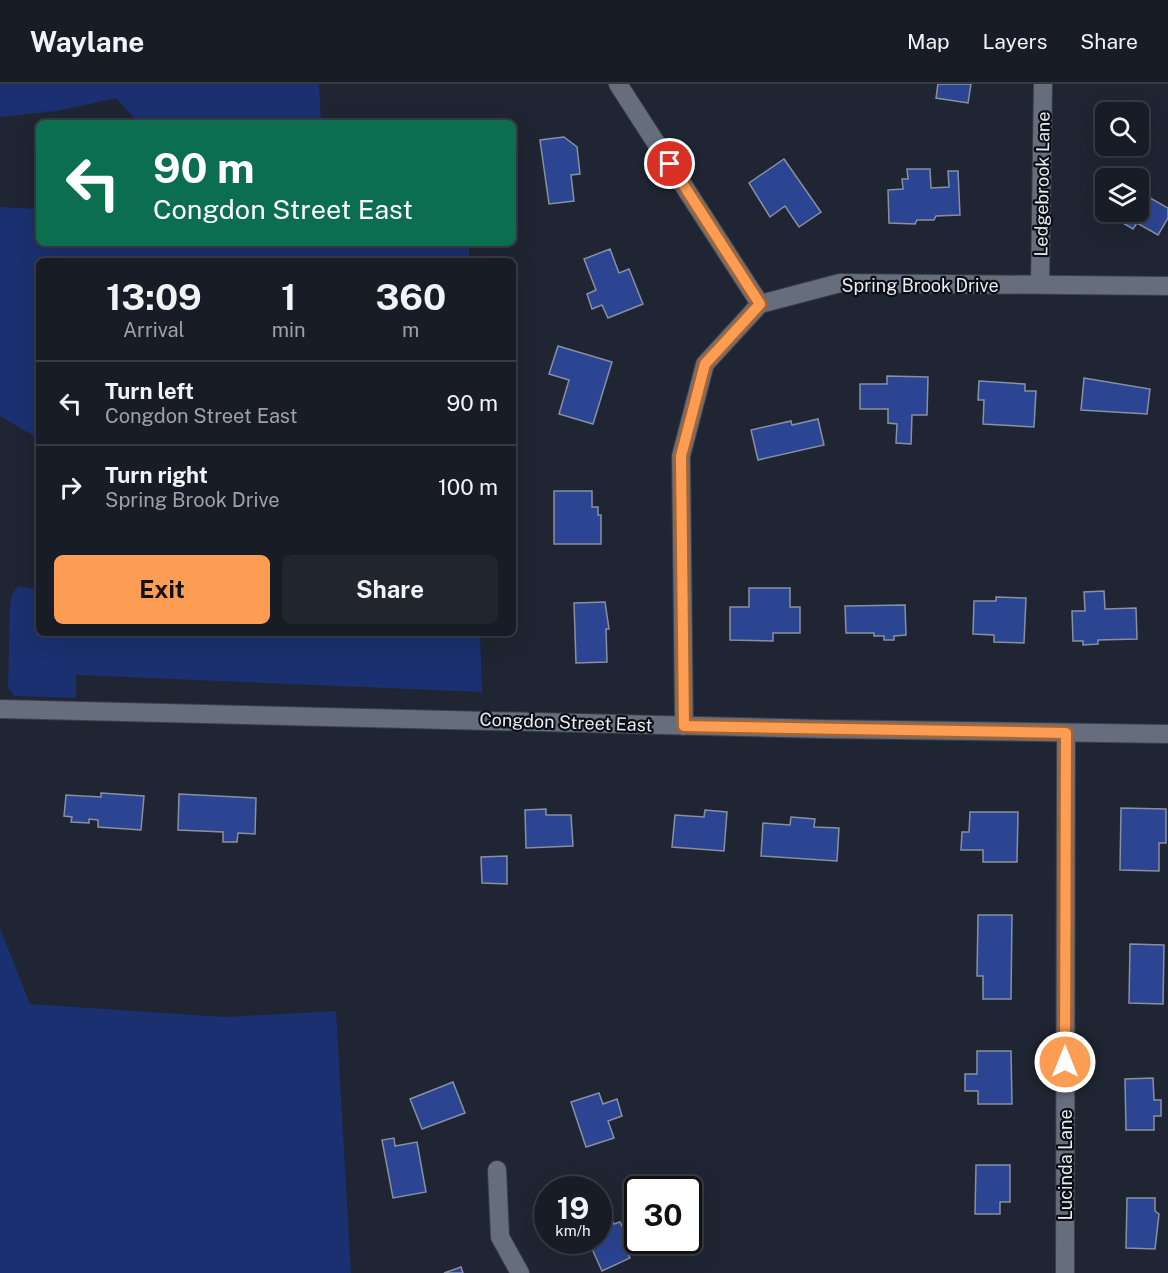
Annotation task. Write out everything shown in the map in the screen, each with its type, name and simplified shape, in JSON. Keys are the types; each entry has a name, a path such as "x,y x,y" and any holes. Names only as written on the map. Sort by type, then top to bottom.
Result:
{"street":[{"path":"618,84 760,304 705,364 681,456 684,726"},
{"name":"Ledgebrook Lane","path":"1040,284 1043,84"},
{"name":"Spring Brook Drive","path":"760,304 840,283 1168,286"},
{"name":"Congdon Street East","path":"0,710 684,726 1168,734"},
{"name":"Lucinda Lane","path":"1065,1273 1066,733"},
{"path":"497,1170 500,1237 520,1273"}],"shaded area":[{"path":"0,84 319,84 321,120 134,120 116,98 57,111 0,117"},
{"path":"0,207 36,209 36,246 469,246 469,258 36,258 36,437 0,416"},
{"path":"18,586 36,589 36,636 480,636 482,692 76,675 76,698 14,696 8,688 12,594"},
{"path":"0,928 30,1004 224,1017 336,1011 351,1273 0,1273"}],"building":[{"path":"938,84 971,84 968,103 936,98"},
{"path":"564,137 577,147 580,174 571,175 574,201 549,204 540,140"},
{"path":"784,159 821,212 799,227 785,206 770,217 749,183"},
{"path":"907,169 930,169 931,188 949,187 948,171 958,171 960,215 936,216 934,220 917,220 915,224 889,223 888,190 903,189 902,179 908,179"},
{"path":"1149,197 1168,208 1168,218 1158,235 1137,223 1133,229 1121,222 1149,222"},
{"path":"610,249 619,273 629,269 643,304 608,318 602,305 592,309 587,294 596,290 584,259"},
{"path":"558,346 612,362 593,424 559,414 569,380 549,374"},
{"path":"887,376 928,377 927,415 912,415 911,444 896,443 897,424 888,423 888,409 860,409 860,384 887,384"},
{"path":"1084,378 1150,389 1147,414 1081,410"},
{"path":"979,381 1025,384 1025,391 1036,391 1034,427 983,424 984,400 978,400"},
{"path":"818,419 824,445 758,460 751,430 791,421 792,425"},
{"path":"554,491 592,491 592,507 598,507 598,515 601,515 601,544 554,544"},
{"path":"749,588 790,588 790,607 800,607 800,633 773,633 773,641 730,640 730,607 749,607"},
{"path":"1104,591 1105,609 1136,608 1137,639 1098,640 1098,644 1083,645 1083,641 1073,641 1072,611 1085,611 1084,592"},
{"path":"996,597 1026,598 1024,643 994,642 994,635 973,634 974,601 996,601"},
{"path":"605,602 609,629 606,629 607,662 576,663 574,603"},
{"path":"905,605 906,635 894,636 894,640 884,640 884,636 874,636 874,633 846,633 845,606"},
{"path":"101,793 144,796 141,830 98,827 98,820 89,819 89,823 71,822 72,817 64,816 66,795 101,797"},
{"path":"179,794 256,798 255,834 238,833 237,842 223,842 223,832 178,830"},
{"path":"1121,808 1166,809 1166,843 1159,843 1159,871 1120,870"},
{"path":"546,809 546,815 571,815 573,846 526,848 525,810"},
{"path":"705,810 727,812 724,851 672,847 675,815 704,817"},
{"path":"970,812 1018,812 1017,862 983,862 983,850 961,850 962,832 969,832"},
{"path":"791,817 815,819 814,827 839,828 837,861 761,856 763,823 790,825"},
{"path":"507,856 507,884 482,883 481,857"},
{"path":"978,915 1012,915 1011,999 983,999 983,976 977,976"},
{"path":"1130,944 1164,945 1163,1004 1129,1003"},
{"path":"977,1051 1011,1051 1012,1104 978,1104 978,1091 965,1091 965,1074 977,1074"},
{"path":"1153,1078 1154,1100 1161,1100 1161,1116 1154,1116 1154,1130 1126,1130 1125,1079"},
{"path":"453,1082 465,1113 422,1129 410,1099"},
{"path":"599,1093 603,1104 617,1099 622,1116 608,1121 614,1138 586,1147 571,1102"},
{"path":"394,1138 395,1146 417,1142 426,1192 393,1198 382,1140"},
{"path":"976,1165 1010,1165 1010,1202 1000,1202 1000,1214 975,1214"},
{"path":"1127,1198 1155,1198 1155,1211 1159,1214 1155,1249 1126,1248"},
{"path":"612,1220 614,1224 620,1222 624,1230 624,1254 628,1254 630,1258 602,1271 594,1254 612,1254"},
{"path":"461,1267 463,1273 444,1273"}],"route":[{"path":"670,164 760,304 705,364 681,456 684,726 1066,733 1065,1062"}]}
